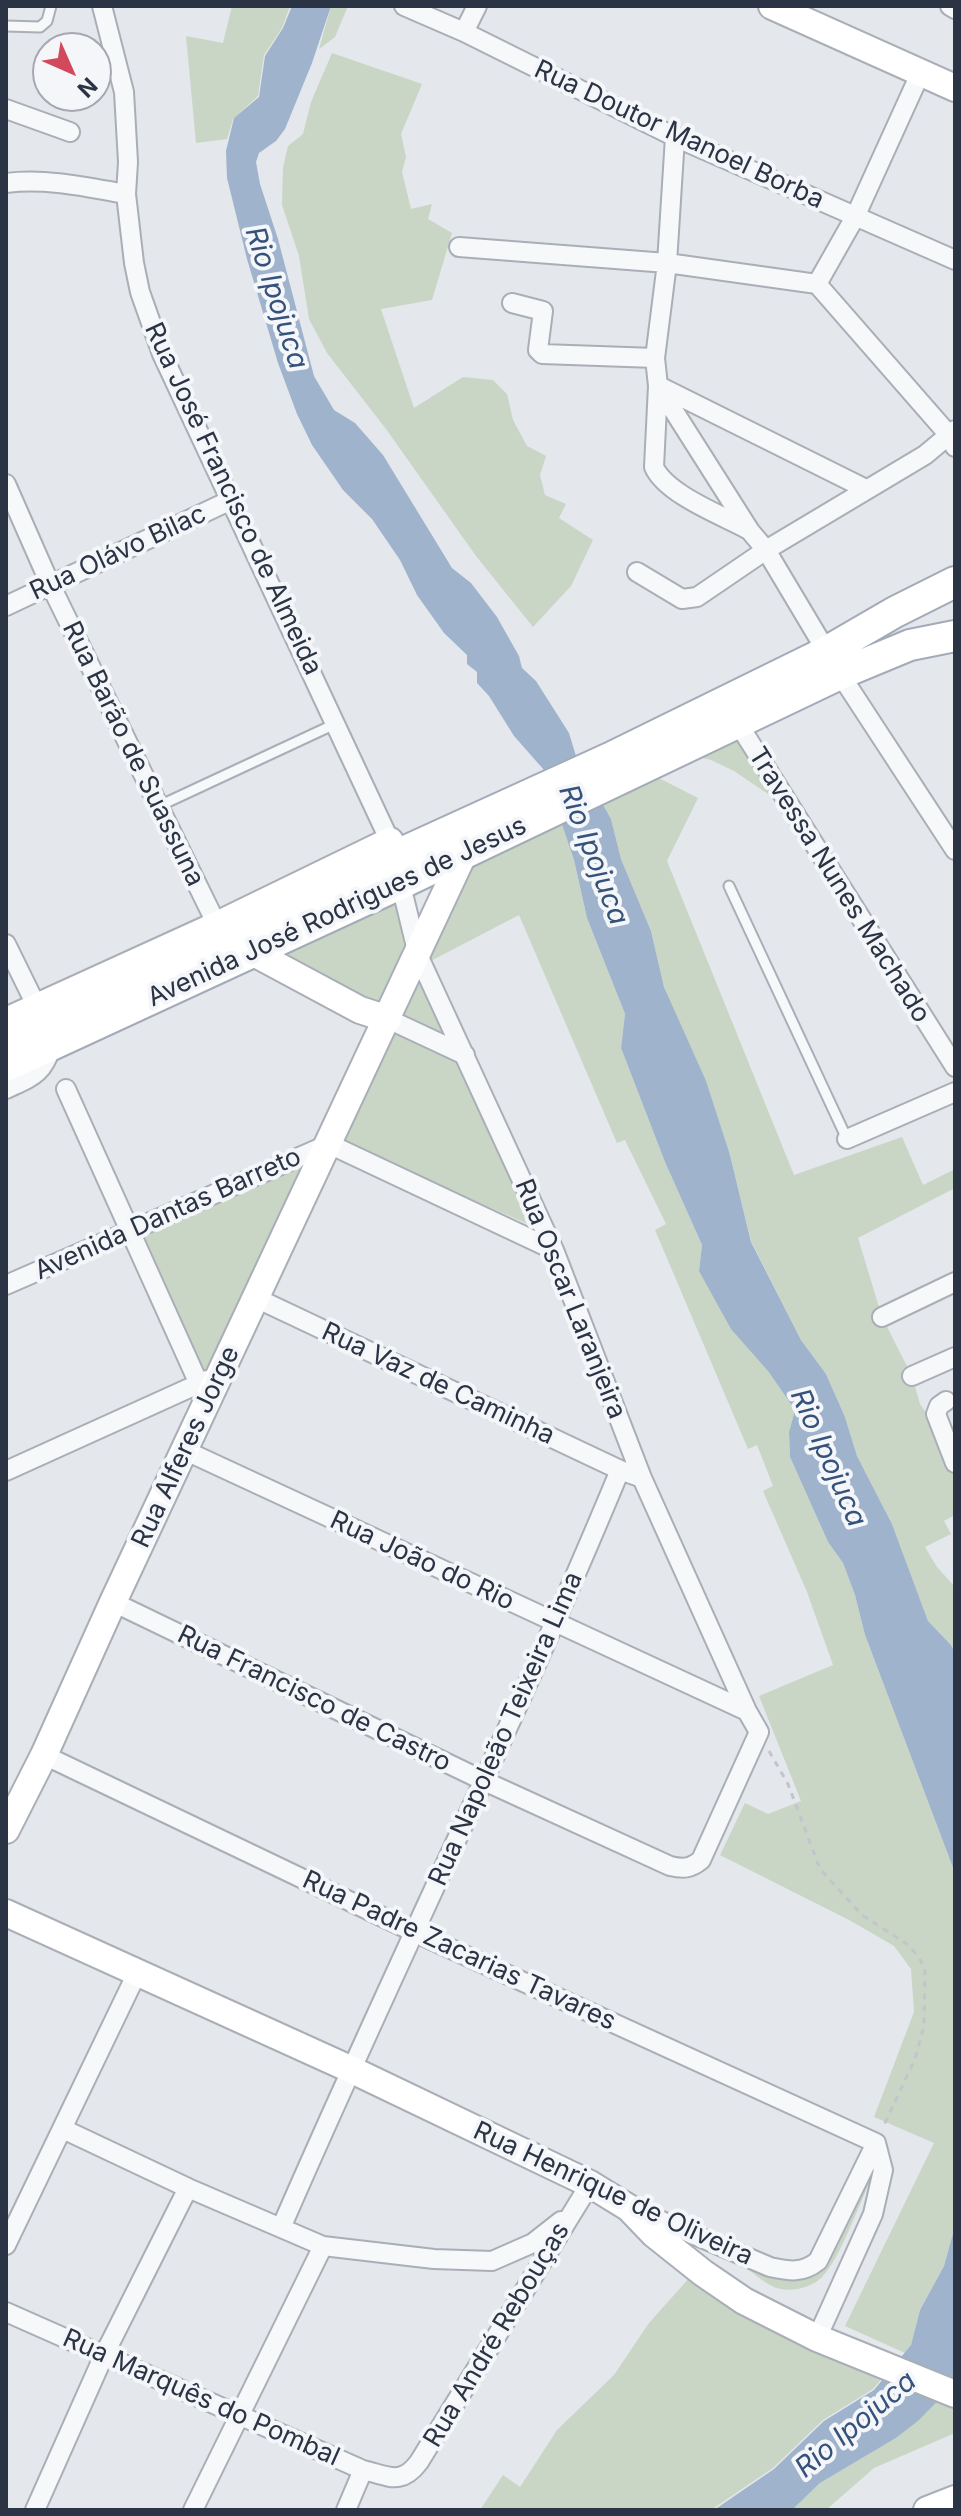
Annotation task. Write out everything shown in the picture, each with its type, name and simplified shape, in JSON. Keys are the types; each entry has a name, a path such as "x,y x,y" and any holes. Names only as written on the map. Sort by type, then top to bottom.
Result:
{"main road":[{"path":"833,663 895,612 955,582"},
{"path":"833,663 955,636"},
{"name":"Avenida José Rodrigues de Jesus","path":"6,1040 395,860 497,824 833,663"},
{"name":"Avenida José Rodrigues de Jesus","path":"395,860 464,853 497,824"},
{"name":"Avenida José Rodrigues de Jesus","path":"6,1066 53,1044 234,937"}],"street":[{"name":"Rua José Francisco de Almeida","path":"102,6 124,92 128,162 126,194 140,292 162,354 395,860"},
{"name":"Rua Doutor Manoel Borba","path":"404,6 464,32 675,137 955,260"},
{"path":"464,32 477,6"},
{"path":"772,6 955,88"},
{"path":"817,284 855,217 920,74"},
{"path":"6,109 70,132"},
{"path":"675,137 667,263 655,358 658,386 654,467 670,487 750,531"},
{"path":"6,183 26,180 59,182 126,194"},
{"path":"459,247 667,263 817,284 953,437 690,599 670,593 637,572"},
{"path":"512,303 543,311 538,350 542,354 655,358"},
{"path":"658,386 866,489"},
{"path":"658,386 750,531 766,550 833,663 955,850"},
{"name":"Rua Barão de Suassuna","path":"6,484 50,584 159,806 234,937"},
{"name":"Rua Olávo Bilac","path":"6,606 231,500"},
{"name":"Travessa Nunes Machado","path":"730,712 955,1067"},
{"name":"Rua Alferes Jorge","path":"6,1830 44,1755 184,1450 210,1379 256,1298 464,853"},
{"name":"Rua Oscar Laranjeira","path":"395,860 418,955 554,1250 642,1478 747,1711"},
{"path":"234,937 360,1010 388,1019 465,1055"},
{"name":"Avenida José Rodrigues de Jesus","path":"6,1021 37,1007 234,937"},
{"path":"6,944 37,1007"},
{"path":"360,1010 367,1064"},
{"path":"6,1089 39,1073 46,1065 53,1044"},
{"path":"6,1471 210,1379 129,1230 66,1089"},
{"path":"847,1139 955,1092"},
{"path":"329,1144 554,1250"},
{"name":"Avenida Dantas Barreto","path":"6,1285 329,1144"},
{"path":"882,1317 955,1282"},
{"name":"Rua Vaz de Caminha","path":"256,1298 620,1470"},
{"path":"912,1376 955,1357"},
{"path":"950,1399 936,1410 936,1414 954,1457"},
{"name":"Rua João do Rio","path":"184,1450 747,1711"},
{"path":"620,1470 642,1478"},
{"name":"Rua Napoleão Teixeira Lima","path":"281,2228 350,2069 556,1623 620,1470"},
{"name":"Rua Francisco de Castro","path":"113,1602 482,1780 670,1866 692,1867 701,1860 759,1732"},
{"path":"747,1711 759,1732"},
{"name":"Rua Padre Zacarias Tavares","path":"44,1755 414,1932 876,2143"},
{"name":"Rua Henrique de Oliveira","path":"6,1913 350,2069 590,2184 629,2208 770,2267 791,2271 807,2269 818,2261 876,2143"},
{"path":"6,2245 137,1973"},
{"path":"63,2129 188,2188 323,2246 434,2259 492,2261 533,2243 573,2212"},
{"path":"827,2342 873,2214 883,2170 876,2143"},
{"name":"Rua André Rebouças","path":"398,2479 410,2474 419,2462 590,2184"},
{"path":"35,2510 104,2355 188,2188"},
{"path":"629,2208 654,2234 744,2301 827,2342 955,2394"},
{"path":"193,2510 323,2246"},
{"name":"Rua Marquês do Pombal","path":"6,2312 363,2470 398,2479"},
{"path":"346,2510 363,2470"},
{"path":"927,2510 955,2499"}],"lane":[{"path":"6,26 35,28 44,25 51,6"},
{"path":"159,806 335,724"},
{"path":"729,886 847,1139"}],"path":[{"path":"759,1732 788,1784 820,1869 862,1915 907,1944 925,1969 924,2026 915,2059 876,2143"}],"green space":[{"path":"232,6 290,6 282,28 264,55 258,96 233,119 227,139 196,143 186,36 223,43"},
{"path":"331,6 348,6 335,37 319,49"},
{"path":"332,53 422,84 401,134 406,157 402,172 411,209 432,204 428,219 452,233 432,300 381,309 414,408 463,377 493,380 507,394 513,420 527,446 546,456 540,475 545,495 566,504 559,518 593,540 571,586 533,627 476,556 386,429 327,353 309,319 299,256 282,205 283,168 288,146 303,134 311,102"},
{"path":"733,734 777,800 734,771 711,760 682,753"},
{"path":"653,775 698,798 667,861 794,1175 902,1137 923,1185 955,1169 955,1188 858,1238 882,1317 912,1376 920,1404 935,1425 955,1471 955,1515 944,1521 951,1534 925,1547 955,1587 955,1653 928,1621 892,1524 857,1456 845,1417 826,1374 801,1340 751,1241 730,1155 664,987 651,931 621,859 611,819 595,790"},
{"path":"558,808 587,918 625,1014 621,1048 665,1162 702,1245 699,1271 795,1410 789,1432 790,1457 828,1542 843,1563 865,1635 955,1873 955,2226 944,2266 920,2310 911,2345 905,2353 845,2326 934,2143 874,2117 914,2012 911,1969 894,1946 720,1855 745,1803 768,1814 801,1801 759,1696 833,1665 807,1592 763,1491 773,1486 757,1445 748,1449 655,1230 666,1224 625,1140 617,1143 519,915 425,964 467,855"},
{"path":"390,892 416,955 387,1016 257,952"},
{"path":"418,959 462,1052 391,1017"},
{"path":"390,1022 463,1057 544,1231 335,1140"},
{"path":"307,1160 217,1367 202,1375 138,1233"},
{"path":"863,2170 869,2184 847,2234 827,2271 811,2285 792,2290 774,2287 720,2245 807,2269"},
{"path":"690,2277 884,2376 873,2389 823,2420 773,2468 711,2510 480,2510 503,2475 520,2487 557,2430 614,2375 649,2323"},
{"path":"937,2401 955,2408 955,2433 874,2468 826,2510 792,2510 820,2483 896,2438"}],"water":[{"name":"Rio Ipojuca","path":"292,6 331,6 285,129 276,141 259,153 256,162 314,376 334,410 355,423 383,455 452,568 471,583 497,617 519,656 522,668 536,681 569,733 576,756 611,819 621,859 651,931 664,987 706,1081 730,1155 751,1242 801,1340 826,1374 845,1417 857,1456 892,1524 928,1621 955,1653 955,1873 865,1635 843,1563 828,1542 790,1457 789,1432 795,1410 768,1371 731,1329 699,1271 702,1245 665,1162 621,1048 625,1014 587,918 574,860 544,770 514,736 477,683 477,672 467,664 467,655 444,633 417,595 400,560 372,519 343,490 312,445 278,363 227,178 226,151 234,118 259,97 265,56 283,28"},
{"name":"Rio Ipojuca","path":"955,2226 955,2383 919,2420 896,2438 820,2483 792,2510 714,2510 774,2469 824,2421 874,2390 911,2345 920,2310 944,2266"}]}
